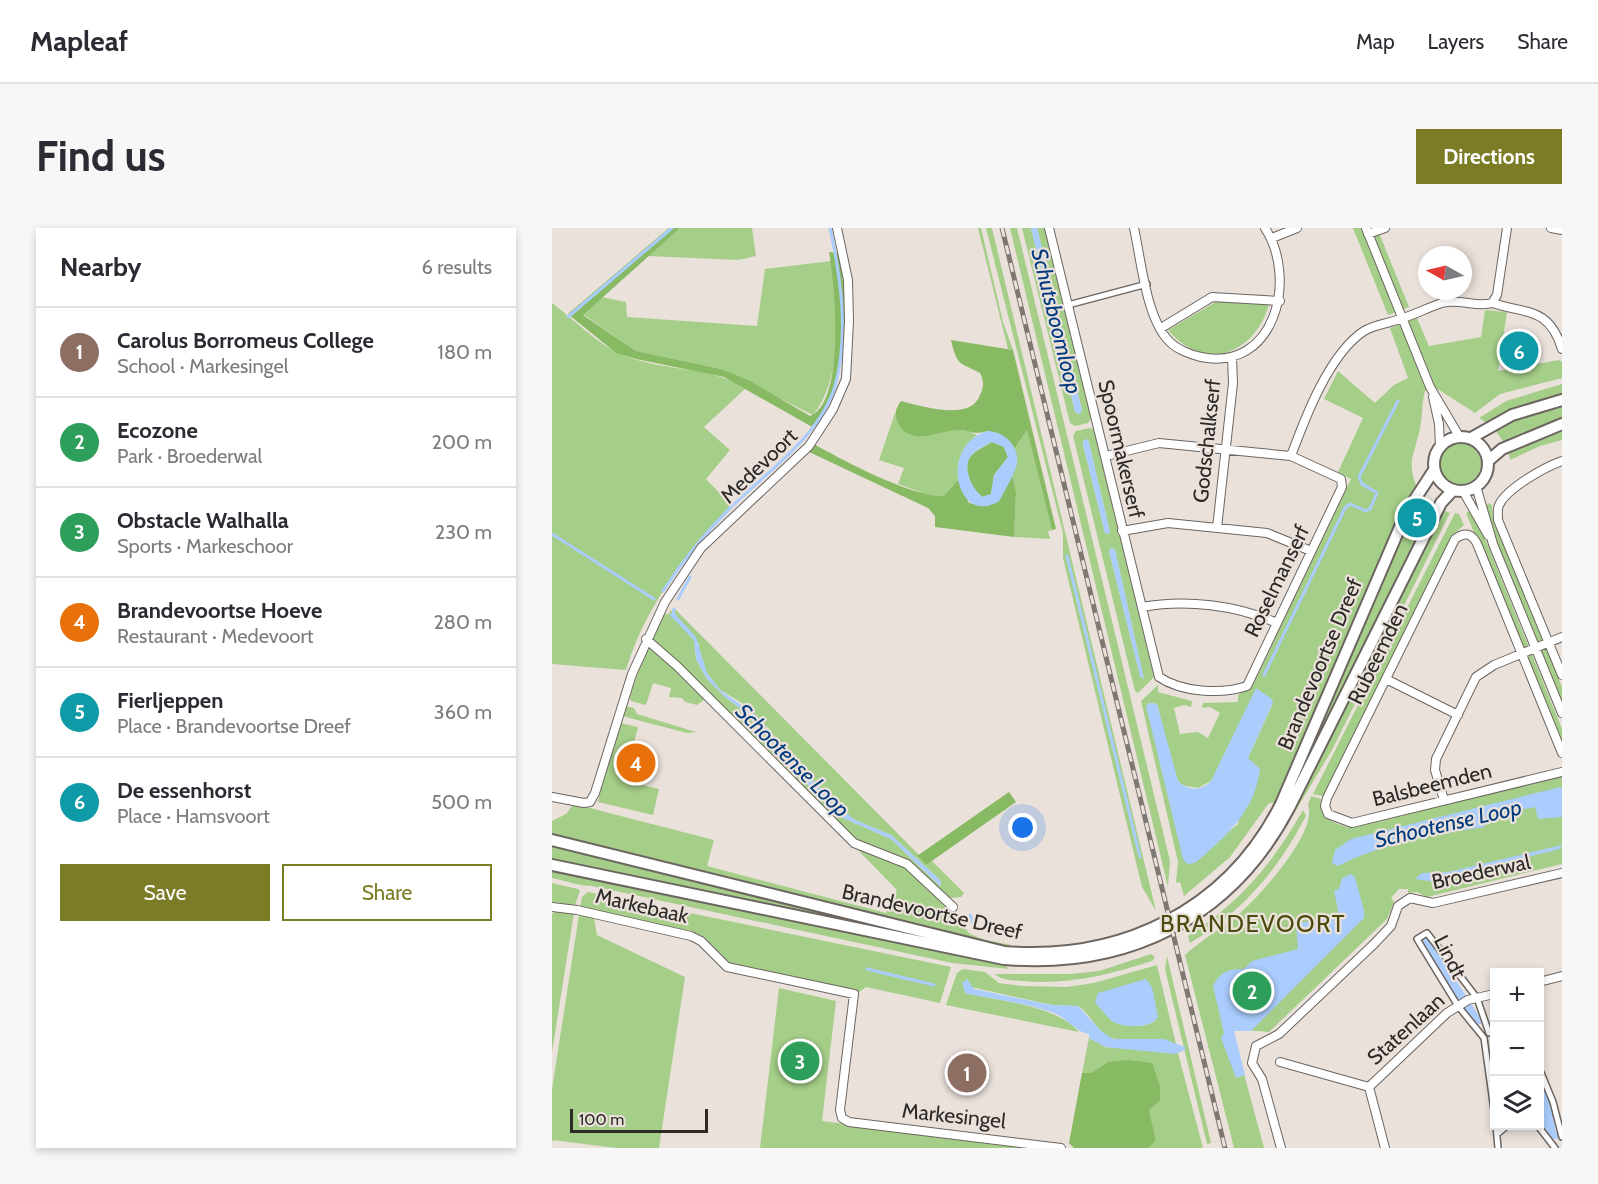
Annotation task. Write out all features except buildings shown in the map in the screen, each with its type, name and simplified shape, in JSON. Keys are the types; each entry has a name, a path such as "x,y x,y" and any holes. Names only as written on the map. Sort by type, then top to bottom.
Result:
{"main road":[{"path":"1465,437 1482,447 1488,461 1486,475 1476,486 1458,491 1438,479 1434,470 1436,453 1440,446 1449,439 1465,437 1512,415 1562,400"},
{"path":"1488,461 1502,449 1562,424"},
{"name":"Brandevoortse Dreef","path":"552,840 1005,952 1075,952 1103,946 1145,932 1185,911 1211,892 1240,865 1266,832 1281,804 1399,527 1434,470"},
{"name":"Brandevoortse Dreef","path":"552,865 1004,959 1037,962 1075,960 1119,951 1146,940 1187,920 1210,903 1246,870 1265,847 1289,808 1441,503 1458,491"}],"street":[{"name":"Medevoort","path":"552,797 584,803 590,801 646,639 665,602 700,548 809,446 833,409 846,379 849,321 848,280 837,228"},
{"name":"Spoormakerserf","path":"1049,228 1159,677 1167,683 1192,689 1235,690"},
{"path":"1134,228 1151,310 1161,328 1169,342 1192,355 1207,358 1243,354 1268,329 1280,302 1281,280 1272,238 1265,228"},
{"path":"1272,238 1297,228"},
{"path":"1385,228 1367,231 1430,387 1439,424 1440,446"},
{"path":"1492,303 1497,295 1507,228"},
{"path":"1551,228 1562,230"},
{"path":"1068,305 1147,284"},
{"path":"1161,328 1212,297 1280,302"},
{"path":"1106,456 1159,443 1291,456 1304,422 1337,359 1348,344 1366,329 1402,319 1443,303 1459,300 1487,305 1492,303 1534,312 1546,319 1557,333 1562,349"},
{"name":"Godschalkserf","path":"1217,528 1233,383 1232,357"},
{"path":"1430,387 1465,437"},
{"name":"Roselmanserf","path":"1235,690 1246,686 1342,487 1341,479 1291,456"},
{"path":"1562,461 1525,481 1499,504 1498,520 1562,675"},
{"path":"1476,486 1493,544 1562,713"},
{"path":"1458,491 1493,544"},
{"path":"1122,531 1161,523 1217,528 1277,535 1311,551"},
{"name":"Rubeemden","path":"1327,798 1455,539 1462,534 1469,534 1478,546 1523,655"},
{"path":"1142,607 1177,603 1245,610 1277,623"},
{"path":"1444,800 1435,770 1437,759 1476,677 1494,665 1562,637"},
{"path":"646,639 685,674 854,843 907,864 953,907"},
{"path":"1523,655 1562,753"},
{"path":"1386,679 1458,716"},
{"name":"Balsbeemden","path":"1327,798 1325,806 1328,814 1352,823 1562,771"},
{"name":"Broederwal","path":"1281,1148 1262,1078 1252,1064 1253,1049 1259,1043 1279,1034 1374,944 1391,926 1398,906 1410,898 1433,903 1562,873"},
{"name":"Markebaak","path":"552,907 577,909 691,936 701,941 727,967 854,994 840,1110 842,1118"},
{"name":"Lindt","path":"1463,1003 1418,939 1427,933 1477,998"},
{"path":"1544,981 1562,976"},
{"name":"Statenlaan","path":"1385,1148 1369,1087 1463,1003 1490,995"},
{"path":"1477,998 1490,1030"},
{"path":"1463,1003 1481,1035 1490,1087"},
{"path":"1481,1035 1490,1035"},
{"path":"1280,1062 1369,1087"},
{"path":"1542,1076 1562,1128 1562,1137"},
{"name":"Markesingel","path":"842,1118 849,1122 1061,1148"},
{"path":"1497,1130 1498,1148"},
{"path":"1497,1134 1501,1130"},
{"path":"1542,1130 1555,1148"}],"green space":[{"path":"669,228 680,228 583,315 636,351 721,369 750,381 810,416 821,406 829,389 833,366 835,314 829,252 839,253 845,321 840,366 826,409 814,428 724,377 616,353 568,314"},
{"path":"680,228 752,228 756,256 738,260 648,256"},
{"path":"978,228 981,228 1003,322 1013,350 1008,349"},
{"path":"986,228 992,228 1156,911 1142,887 1063,558 1063,533"},
{"path":"1010,228 1017,228 1170,861 1168,887"},
{"path":"1022,228 1031,228 1075,412 1078,414 1082,410 1037,228 1045,228 1091,419 1088,423 1075,426 1070,423"},
{"path":"1353,228 1377,228 1409,307 1388,315"},
{"path":"831,261 836,298 837,341 830,382 823,400 813,415 721,369 636,351 583,314 601,297 626,302 627,317 757,326 765,269"},
{"path":"1219,300 1269,304 1262,322 1252,336 1240,346 1227,352 1212,354 1197,351 1182,343 1168,330"},
{"path":"552,303 593,337 618,353 650,363 715,376 746,388 704,427 730,450 706,479 733,507 699,543 669,582 645,623 626,670 552,664"},
{"path":"1485,310 1507,312 1498,371 1559,360 1562,362 1562,378 1500,394 1475,413 1436,388 1425,391 1412,460 1412,472 1417,488 1279,802 1269,803 1230,857 1184,896 1180,882 1176,883 1178,862 1141,701 1158,685 1158,692 1192,701 1191,707 1184,705 1174,708 1180,734 1198,732 1208,738 1220,713 1210,707 1202,708 1203,703 1238,702 1238,695 1252,687 1351,479 1338,472 1363,418 1324,399 1338,371 1375,403 1394,385 1408,378 1390,328 1417,318 1429,346 1481,337","holes":["1149,703 1157,704 1175,776 1181,785 1198,788 1211,781 1273,703 1248,758 1238,824 1219,840 1185,862 1147,706"]},
{"path":"951,340 1013,350 1056,529 1052,530 1027,430 1014,449 1010,442 988,431 974,433 957,430 917,436 903,430 898,423 896,412 901,401 945,410 967,408 975,403 983,384 980,373 963,365 957,359"},
{"path":"1562,384 1562,397 1489,424 1479,418 1506,401"},
{"path":"1562,402 1562,422 1534,430 1505,444 1493,427"},
{"path":"895,413 896,421 968,431 977,435 964,450 959,460 958,480 944,497 933,497 898,484 904,468 879,460"},
{"path":"1562,426 1562,440 1540,446 1510,460 1508,449"},
{"path":"1090,428 1094,430 1154,677 1138,693 1135,691 1073,436 1076,431","holes":["1088,439 1110,532 1105,533 1083,445 1083,441","1111,548 1115,550 1144,679 1140,676 1109,551"]},
{"path":"1027,429 1052,530 1048,531 1050,539 1014,537 1016,492 1012,474 1017,458 1014,449"},
{"path":"992,442 1004,447 1008,457 994,475 991,494 983,497 970,480 967,464 973,454"},
{"path":"1460,443 1475,449 1481,464 1475,479 1460,485 1445,479 1439,464 1445,449"},
{"path":"814,444 878,477 931,495 944,496 958,480 969,503 987,506 999,501 1012,474 1016,492 1014,537 935,527 935,516 928,508 807,451"},
{"path":"1421,493 1436,507 1284,810 1402,527"},
{"path":"1489,503 1492,505 1493,520 1562,687 1562,703 1497,543 1485,506"},
{"path":"1441,509 1450,513 1332,750 1293,815 1292,808"},
{"path":"1470,511 1486,541 1562,729 1562,747 1466,513"},
{"path":"1455,513 1459,514 1464,525 1453,535 1323,796 1313,794"},
{"path":"674,608 919,855 917,857 926,865 932,861 964,893 961,897 949,898 905,859 857,842 705,699 697,705 685,702 682,698 669,697 671,688 653,683 646,705 631,701 633,687 649,643 664,611 667,615","holes":["670,614 675,614 699,644 699,654 707,673 720,690 742,703 768,728 790,758 841,809 855,820 891,835 941,881 940,886 891,839 843,818 802,779 749,715 725,697 707,679 696,659 694,640"]},
{"path":"625,706 634,708 637,714 696,732 687,733 622,716"},
{"path":"620,723 638,727 624,781 659,789 653,815 598,802 609,754"},
{"path":"1562,774 1562,864 1427,897 1417,892 1408,893 1408,889 1399,889 1391,898 1394,902 1387,919 1269,1032 1232,1029 1264,1148 1234,1148 1185,955 1239,914 1273,879 1296,847 1304,831 1309,817 1308,805 1311,796 1321,799 1322,810 1327,818 1347,827"},
{"path":"1009,792 1016,802 926,865 917,856"},
{"path":"572,806 582,806 714,840 707,866 886,913 897,890 851,843 909,868 970,934 985,940 1011,945 1005,949 552,837 552,821 566,814"},
{"path":"1303,810 1306,816 1292,841 1255,891 1225,919 1190,943 1188,936 1224,909 1254,880 1280,848"},
{"path":"552,843 988,952 552,862"},
{"path":"552,867 1002,962 1009,969 952,963 578,884 552,878"},
{"path":"552,883 578,889 580,891 575,905 552,902"},
{"path":"588,892 951,967 940,1003 866,987 859,992 727,964 703,937 691,931 580,907 582,897"},
{"path":"559,910 574,913 552,1052 552,914"},
{"path":"579,915 594,918 597,935 685,977 659,1148 616,1148 553,1140 552,1142 552,1089"},
{"path":"1151,954 1155,957 1152,961 1104,975 1072,980 1039,982 1011,980 995,974 1071,974 1099,971"},
{"path":"1167,956 1211,1143 1207,1144 1165,969"},
{"path":"1157,965 1176,1044 1160,1040 1128,1041 1112,1038 1102,1032 1078,1006 1052,1005 971,987 965,993 1042,1010 1069,1023 1079,1032 946,1005 957,973 963,969 985,972 999,983 1022,986 1067,987 1094,983","holes":["1095,1002 1156,1021 1143,1026 1112,1021"]},
{"path":"779,988 836,1001 822,1121 1038,1148 760,1148"},
{"path":"1089,1038 1105,1047 1178,1053 1203,1148 1149,1148 1156,1140 1149,1110 1108,1062 1091,1073 1082,1073"},
{"path":"1128,1060 1152,1063 1160,1086 1160,1100 1149,1110 1156,1140 1149,1148 1074,1148 1069,1143 1082,1073 1091,1073 1108,1062"}],"water":[{"name":"Schutsboomloop","path":"1031,228 1037,228 1082,410 1080,414 1075,412"},
{"path":"988,431 1000,434 1013,445 1017,456 1014,471 999,501 984,506 972,503 964,494 959,481 958,466 962,452 972,439","holes":["992,442 1004,447 1008,457 994,475 991,494 983,497 970,480 967,469 969,459 976,451"]},
{"path":"1088,439 1110,532 1108,534 1105,533 1083,445 1083,441"},
{"path":"1111,548 1115,550 1144,679 1140,676 1109,551"},
{"path":"669,614 675,614 696,637 707,673 720,690 757,716 790,758 841,809 855,820 891,835 941,881 940,886 891,839 843,818 802,779 749,715 725,697 707,679 696,659 694,640"},
{"path":"1256,688 1273,702 1248,758 1260,769 1252,798 1228,833 1195,863 1187,864 1183,859 1146,706 1149,703 1157,704 1178,781 1186,787 1199,788 1211,781"},
{"path":"1562,788 1562,817 1538,819 1535,807 1488,816 1484,827 1391,845 1338,866 1332,863 1335,850 1351,839"},
{"path":"1562,845 1560,849 1430,881 1415,879 1422,873 1448,872"},
{"path":"1351,874 1355,877 1364,918 1251,1031 1234,1031 1245,1075 1236,1078 1221,1038 1224,1033 1213,986 1226,972 1244,969 1252,961 1298,949 1296,924 1339,915 1334,891 1339,889 1342,878"},
{"path":"1427,936 1483,1022 1476,1026 1420,941"},
{"path":"967,979 974,989 1051,1005 1078,1006 1101,1031 1113,1039 1164,1039 1185,1047 1185,1050 1175,1054 1105,1047 1089,1038 1089,1034 1048,1011 965,993 962,983"},
{"path":"1146,979 1152,987 1158,1017 1149,1024 1129,1026 1112,1021 1095,1002 1098,993"},
{"path":"1544,1088 1556,1132 1562,1138 1553,1139 1544,1127"}],"waterway":[{"path":"568,317 672,228"},
{"path":"663,591 704,537 732,506 805,437 828,404 835,386 842,347 840,287 830,228"},
{"path":"1264,675 1345,508 1350,504 1366,511 1370,509 1377,493 1362,484 1359,477 1398,401"},
{"name":"Schootense Loop","path":"552,534 654,599"},
{"path":"1067,556 1140,857"},
{"path":"678,599 690,577"},
{"name":"Schootense Loop","path":"673,617 674,609"},
{"name":"Schootense Loop","path":"970,915 975,928"},
{"path":"867,969 934,985"}],"railway":[{"path":"1002,228 1225,1148"}],"place":[{"name":"De essenhorst","path":"1519,351"},
{"name":"Fierljeppen","path":"1417,518"},
{"name":"Brandevoortse Hoeve","path":"636,763"},
{"name":"Ecozone","path":"1252,991"},
{"name":"Obstacle Walhalla","path":"800,1061"},
{"name":"Carolus Borromeus College","path":"967,1073"}],"district":[{"name":"BRANDEVOORT","path":"1253,924"}]}
